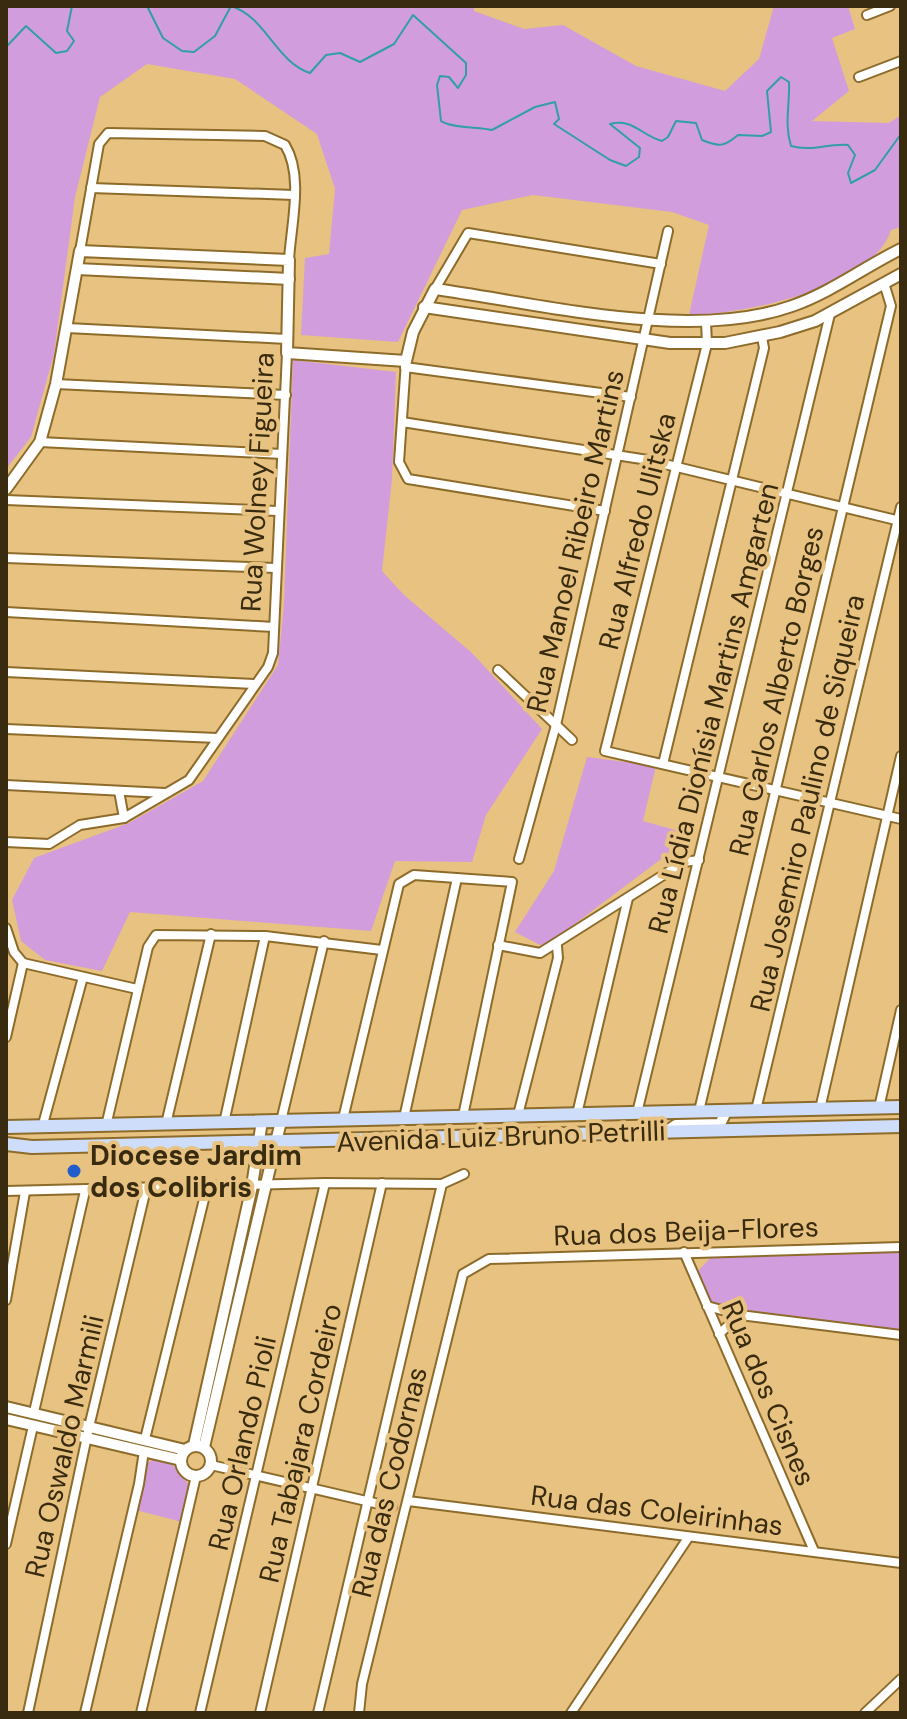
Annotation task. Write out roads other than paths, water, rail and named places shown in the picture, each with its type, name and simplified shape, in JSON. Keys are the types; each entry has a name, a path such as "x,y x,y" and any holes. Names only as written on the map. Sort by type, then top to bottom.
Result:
{"main road":[{"name":"Avenida Luiz Bruno Petrilli","path":"6,1127 901,1107"},
{"name":"Avenida Luiz Bruno Petrilli","path":"9,1146 901,1126"}],"street":[{"path":"867,15 890,6"},
{"path":"859,77 901,61"},
{"name":"Rua Wolney Figueira","path":"91,188 99,144 106,135 131,132 278,140 285,145 292,162 294,195 273,653 268,667 193,775 124,818"},
{"path":"6,489 40,442 56,384 91,188 294,195"},
{"name":"Rua Manoel Ribeiro Martins","path":"519,859 556,725 668,231"},
{"path":"605,511 410,481 400,470 406,364 413,332 424,307 468,233 661,264"},
{"path":"435,289 648,319 706,322 757,316 791,306 834,288 901,249"},
{"path":"80,251 289,260"},
{"path":"77,269 289,279"},
{"path":"424,307 644,340 707,344 762,337 830,314 901,274"},
{"name":"Rua Carlos Alberto Borges","path":"699,1111 891,306 884,283"},
{"name":"Rua Lídia Dionísia Martins Amgarten","path":"637,1113 830,314"},
{"name":"Rua Alfredo Ulitska","path":"663,764 605,751 707,344 706,322"},
{"path":"67,328 287,339"},
{"path":"762,337 764,348 663,764 901,819"},
{"path":"287,353 406,364 631,397"},
{"path":"56,384 286,395"},
{"path":"402,422 676,465 899,521"},
{"path":"40,442 282,454"},
{"path":"6,500 278,511"},
{"name":"Rua Josemiro Paulino de Siqueira","path":"756,1110 901,507"},
{"path":"6,558 276,568"},
{"path":"6,612 274,627"},
{"path":"498,670 572,740"},
{"path":"6,672 254,684"},
{"path":"6,729 217,738"},
{"path":"820,1109 901,756"},
{"path":"6,785 166,793"},
{"path":"6,842 49,844 80,825 124,818 119,791"},
{"path":"498,945 540,953 557,946 684,862 699,860"},
{"path":"343,1119 399,884 414,875 512,882 463,1116"},
{"path":"404,1118 457,878"},
{"path":"577,1114 628,898"},
{"path":"6,928 14,952 23,963 137,989"},
{"path":"106,1126 137,989 148,947 154,937 163,933 265,936 382,950"},
{"path":"166,1124 211,934"},
{"path":"224,1123 265,936"},
{"path":"191,1451 266,1186 324,941"},
{"path":"518,1115 558,958 557,946"},
{"path":"6,1035 23,963"},
{"path":"42,1128 83,977"},
{"path":"879,1108 901,1010"},
{"path":"667,1131 676,1125 720,1124 724,1119 721,1111"},
{"path":"738,1111 727,1123 739,1129"},
{"path":"6,1407 34,1412 89,1427 145,1439 191,1451 210,1455 211,1465 206,1473 196,1476 187,1473 191,1451 252,1186 262,1121"},
{"path":"130,1145 131,1125"},
{"path":"6,1191 325,1183 442,1184 464,1174"},
{"name":"Rua Orlando Pioli","path":"200,1713 325,1183"},
{"name":"Rua Tabajara Cordeiro","path":"260,1713 382,1183"},
{"path":"318,1713 442,1184"},
{"path":"145,1439 207,1187"},
{"name":"Rua Oswaldo Marmili","path":"28,1713 89,1427 146,1189"},
{"path":"34,1412 85,1191"},
{"path":"6,1300 25,1192"},
{"name":"Rua dos Beija-Flores","path":"473,1266 489,1259 901,1247"},
{"name":"Rua dos Cisnes","path":"684,1252 814,1551"},
{"name":"Rua das Codornas","path":"359,1713 362,1684 463,1274 473,1266"},
{"path":"707,1306 740,1315 901,1335"},
{"path":"719,1334 740,1315"},
{"path":"6,1419 144,1451 191,1451"},
{"path":"6,1544 33,1426"},
{"path":"85,1713 144,1451"},
{"path":"211,1465 392,1507"},
{"path":"141,1713 196,1476"},
{"name":"Rua das Coleirinhas","path":"408,1501 901,1563"},
{"path":"571,1713 688,1538"},
{"path":"865,1713 901,1679"}],"waterway":[{"path":"6,47 26,26 56,53 67,51 74,41 67,31 72,6"},
{"path":"147,6 163,38 182,51 194,52 215,36 231,6 253,19 288,59 310,73 326,55 340,53 360,62 394,44 413,15 466,63 466,75 458,88 449,77 440,76 437,85 441,121 492,130 535,107 555,102 559,119 554,124 610,160 626,166 639,157 640,148 610,124 625,123 662,141 668,137 676,121 696,123 702,140 717,145 725,144 738,135 762,136 771,132 767,91 781,77 789,82 791,146 848,145 855,155 848,173 851,183 875,170 901,134"}],"place":[{"name":"Diocese Jardim dos Colibris","path":"74,1171"}]}
